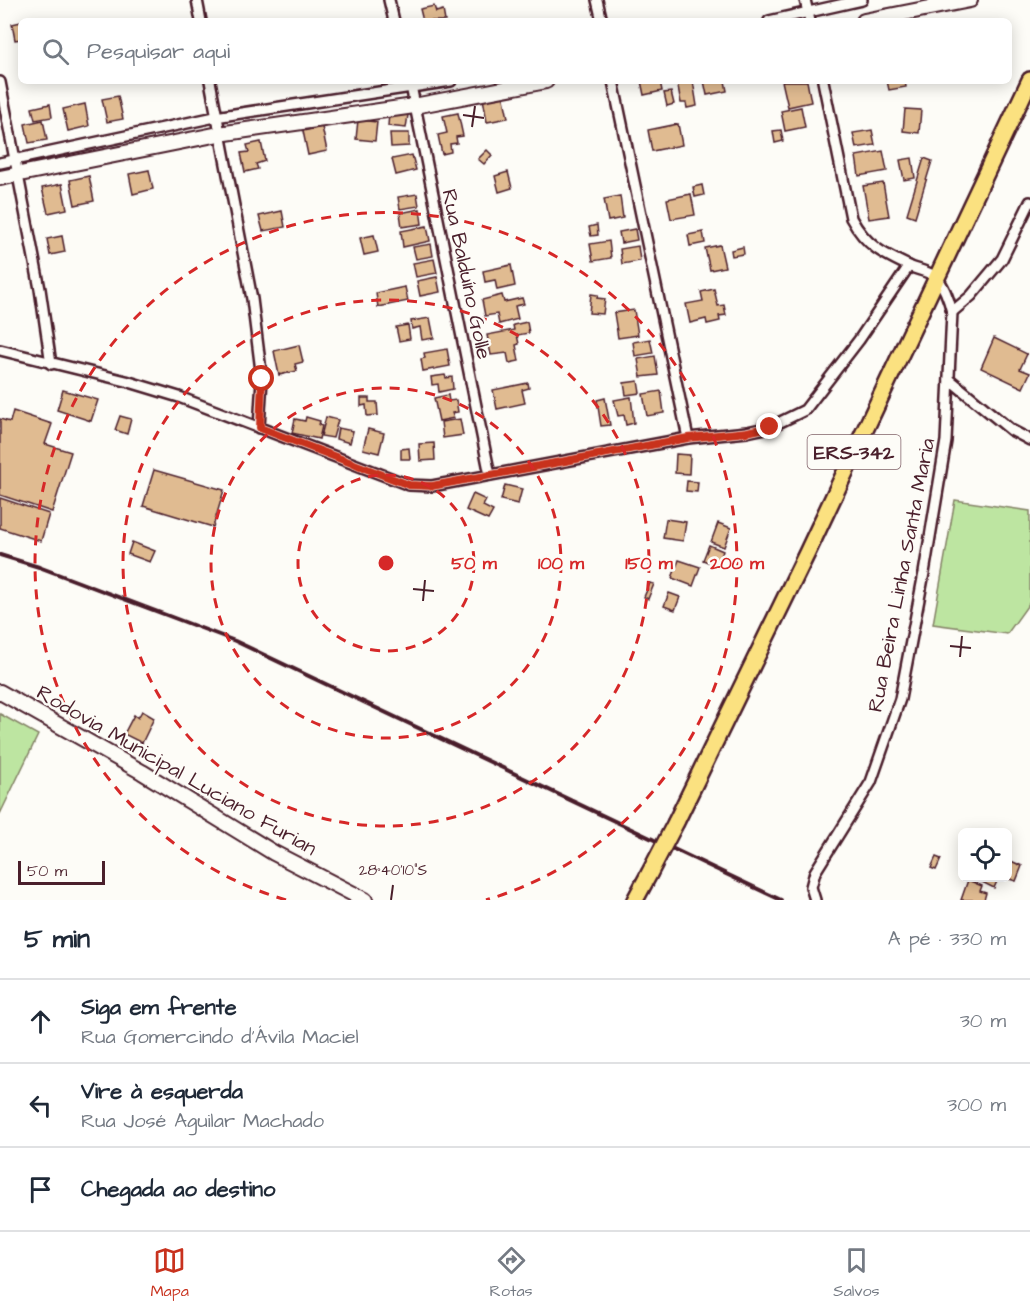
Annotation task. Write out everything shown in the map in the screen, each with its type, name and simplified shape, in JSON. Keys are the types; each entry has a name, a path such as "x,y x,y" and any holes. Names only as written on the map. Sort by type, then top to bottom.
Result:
{"main road":[{"name":"ERS-342","path":"635,900 676,822 807,553 1030,80"}],"street":[{"path":"197,0 200,18"},
{"path":"389,0 393,18"},
{"path":"597,0 601,18"},
{"path":"805,0 809,17 862,0"},
{"path":"879,18 970,0"},
{"path":"0,82 40,289 51,364"},
{"path":"210,84 252,299 262,379 260,428"},
{"path":"0,163 215,117 410,84"},
{"name":"Rua Balduíno Golle","path":"410,84 490,475"},
{"path":"0,178 219,134 414,106 530,84"},
{"path":"614,84 688,438"},
{"path":"825,84 851,218 860,234 870,245 909,266 936,277"},
{"path":"952,312 971,296 1002,259 1030,202"},
{"path":"0,351 179,397 409,485 432,486 688,438 747,432 770,427 805,410 859,340 909,266"},
{"name":"Rua Beira Linha Santa Maria","path":"815,900 811,887 815,872 871,782 900,699 946,441 952,312 947,295 936,277"},
{"path":"949,379 1011,430 1030,440"},
{"name":"Rodovia Municipal Luciano Furian","path":"0,692 142,772 274,854 365,900"}],"green space":[{"path":"955,500 1030,511 1030,602 1007,634 933,624"},
{"path":"0,714 38,735 0,814"}],"building":[{"path":"434,6 436,12 443,10 444,18 422,18 420,9"},
{"path":"18,23 18,40 15,40 12,24"},
{"path":"642,84 661,84 662,91 644,95"},
{"path":"678,84 693,84 697,106 687,108 686,103 681,103"},
{"path":"705,84 726,84 727,91 707,95"},
{"path":"783,84 808,84 811,102 788,107"},
{"path":"888,84 906,84 906,87 889,90"},
{"path":"671,92 674,104 667,106 664,93"},
{"path":"503,94 508,118 487,122 483,98"},
{"path":"118,96 123,119 107,122 102,99"},
{"path":"50,104 52,117 35,120 32,108"},
{"path":"85,104 89,126 68,131 63,109"},
{"path":"801,107 805,127 785,131 781,111"},
{"path":"905,109 921,110 919,133 903,131"},
{"path":"389,113 408,115 406,128 388,126"},
{"path":"458,113 463,136 456,137 457,143 450,144 451,152 442,154 438,135 447,133 443,116"},
{"path":"43,120 47,140 29,143 25,124"},
{"path":"358,120 377,122 375,141 356,139"},
{"path":"678,124 682,145 652,151 648,130"},
{"path":"322,127 327,151 308,155 303,131"},
{"path":"781,130 783,141 775,143 773,131"},
{"path":"872,130 875,145 856,148 853,133"},
{"path":"390,133 409,133 409,146 391,147"},
{"path":"261,142 265,161 256,164 258,169 245,172 241,153 249,152 247,145"},
{"path":"487,150 492,155 484,164 478,159"},
{"path":"883,151 887,171 859,176 856,156"},
{"path":"412,155 416,170 396,175 392,159"},
{"path":"912,158 915,178 904,180 900,160"},
{"path":"924,158 932,161 915,217 907,214"},
{"path":"149,170 153,189 133,194 129,174"},
{"path":"508,172 512,188 499,192 495,176"},
{"path":"89,176 94,201 75,205 70,180"},
{"path":"883,183 889,216 869,219 863,186"},
{"path":"62,184 67,209 48,213 42,188"},
{"path":"702,185 704,195 695,197 693,187"},
{"path":"417,194 419,206 400,209 398,197"},
{"path":"691,194 695,215 671,219 667,199"},
{"path":"620,196 623,218 608,221 604,199"},
{"path":"420,209 422,224 402,227 400,213"},
{"path":"282,211 285,227 263,231 259,216"},
{"path":"597,225 598,235 591,236 589,227"},
{"path":"427,226 430,241 403,247 401,231"},
{"path":"635,229 637,240 621,243 619,232"},
{"path":"703,232 705,243 690,246 688,235"},
{"path":"374,235 378,252 364,255 360,238"},
{"path":"62,236 65,252 50,255 47,239"},
{"path":"609,241 611,258 593,261 590,244"},
{"path":"431,244 433,256 416,259 413,247"},
{"path":"720,245 725,267 710,270 705,248"},
{"path":"638,246 640,261 622,264 620,249"},
{"path":"743,247 744,254 732,256 731,250"},
{"path":"434,259 437,273 416,277 413,263"},
{"path":"511,265 515,286 497,290 495,280 485,282 483,271"},
{"path":"437,277 440,292 420,296 417,281"},
{"path":"405,287 408,301 378,307 376,293"},
{"path":"714,289 718,306 724,305 726,315 719,316 720,321 707,324 706,319 690,323 686,304 703,301 701,292"},
{"path":"591,294 605,299 603,314 589,313"},
{"path":"502,295 504,302 522,298 524,304 515,306 518,319 499,324 497,314 485,316 482,300"},
{"path":"634,310 638,335 618,338 614,313"},
{"path":"430,318 434,338 422,340 420,327 412,329 411,321"},
{"path":"527,322 529,333 517,335 519,361 509,363 507,353 491,355 487,335 514,330 513,325"},
{"path":"408,325 410,339 399,341 396,327"},
{"path":"994,338 1027,354 1020,369 1030,373 1023,388 981,368"},
{"path":"650,339 653,353 635,356 633,342"},
{"path":"299,345 303,362 295,364 297,371 279,375 274,351"},
{"path":"447,349 450,366 423,371 421,359 425,358 424,353"},
{"path":"655,356 658,375 641,377 638,359"},
{"path":"445,375 446,378 452,377 453,389 439,392 438,384 432,385 431,377"},
{"path":"638,381 640,393 626,395 624,383"},
{"path":"528,383 529,388 522,390 525,403 497,409 493,390"},
{"path":"63,390 98,400 91,421 57,410"},
{"path":"661,391 664,413 647,416 643,394"},
{"path":"448,395 449,401 456,400 458,412 452,413 454,418 439,421 434,398"},
{"path":"631,397 634,423 626,425 624,415 618,416 614,400"},
{"path":"361,398 369,398 369,402 377,402 378,415 367,416 366,405 361,406"},
{"path":"605,398 610,425 601,426 597,400"},
{"path":"13,411 52,424 45,444 71,452 52,512 0,495 0,419 10,422"},
{"path":"120,416 131,419 127,434 115,430"},
{"path":"306,417 320,421 319,425 322,426 319,439 292,433 295,419 305,421"},
{"path":"326,417 338,420 333,438 321,436"},
{"path":"460,419 463,435 443,438 441,422"},
{"path":"338,428 353,431 350,443 336,439"},
{"path":"368,429 384,433 379,453 363,449"},
{"path":"434,443 435,460 420,461 419,444"},
{"path":"409,448 410,459 401,459 401,449"},
{"path":"676,454 690,455 689,474 675,473"},
{"path":"154,470 224,490 213,527 143,506"},
{"path":"687,481 698,482 697,492 686,491"},
{"path":"505,485 522,489 518,504 501,500"},
{"path":"473,494 486,500 483,506 493,511 488,520 466,510"},
{"path":"0,498 49,514 41,541 0,528"},
{"path":"666,519 686,522 683,541 663,538"},
{"path":"718,523 731,528 724,547 711,542"},
{"path":"132,542 155,551 150,562 128,554"},
{"path":"709,545 723,551 718,566 703,560"},
{"path":"679,560 700,567 693,586 672,578"},
{"path":"650,583 654,584 648,599 644,597"},
{"path":"669,593 680,597 675,610 664,606"},
{"path":"142,711 154,718 142,743 124,734 134,715 138,718"},
{"path":"936,857 941,859 936,870 931,868"},
{"path":"1012,861 1022,866 1016,881 1012,880"},
{"path":"967,882 982,886 980,891 986,893 984,900 961,900"},
{"path":"982,882 997,882 994,888"}],"railway":[{"path":"0,555 39,567 235,641 781,900"}],"route":[{"path":"262,379 260,428 409,485 432,486 688,438 747,432 770,427"}]}
